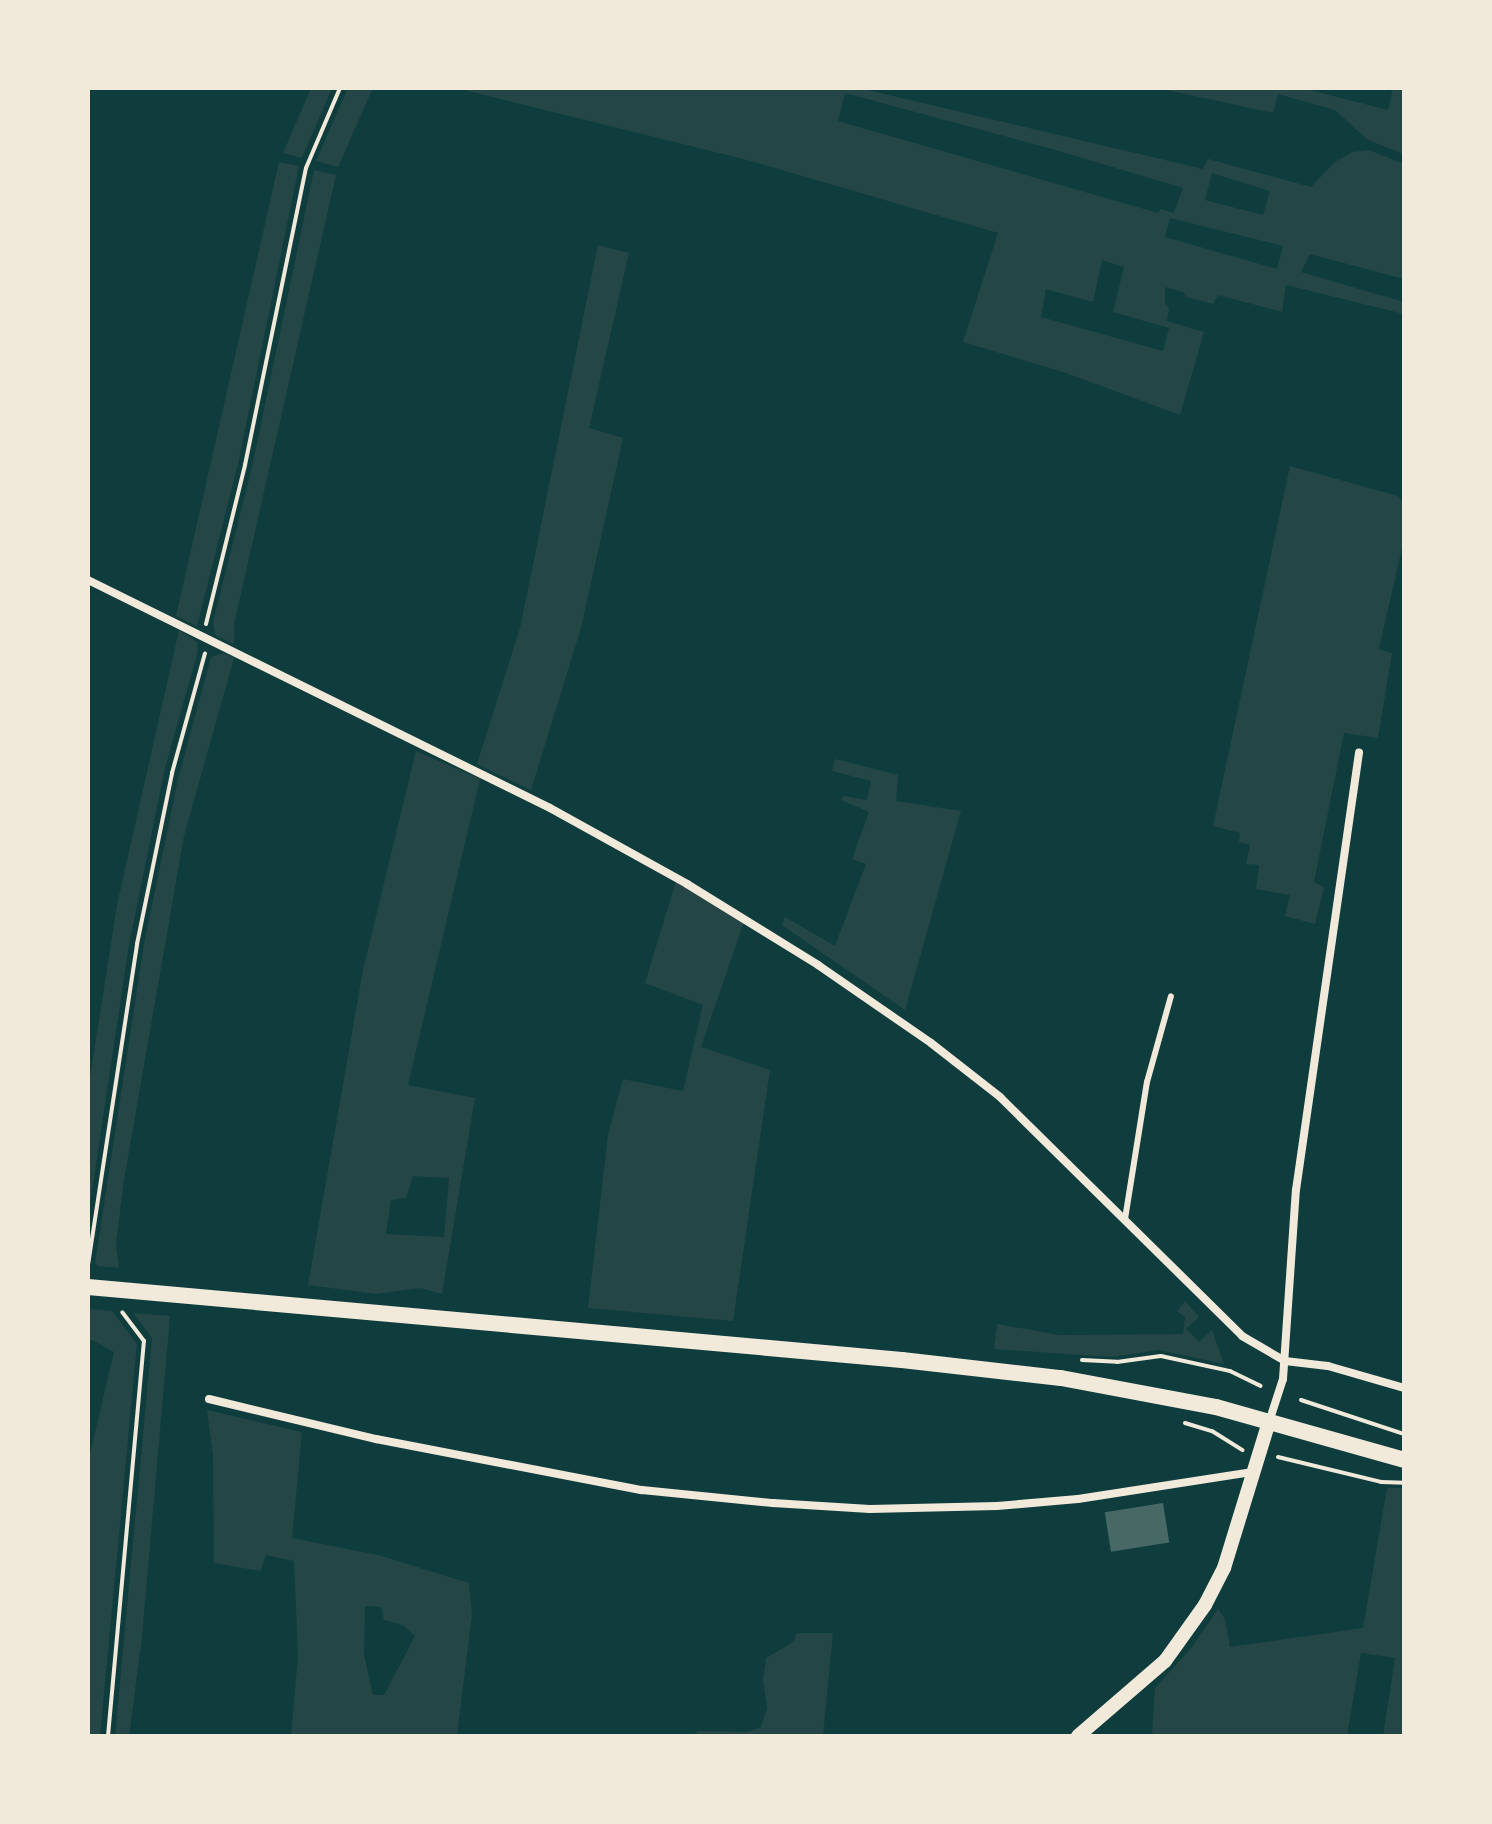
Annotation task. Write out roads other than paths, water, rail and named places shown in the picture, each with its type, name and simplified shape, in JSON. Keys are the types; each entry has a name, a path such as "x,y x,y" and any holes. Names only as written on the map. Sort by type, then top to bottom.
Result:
{"main road":[{"path":"88,1287 998,1370 1170,1396 1404,1460"}],"street":[{"path":"88,580 550,808 687,884 818,965 931,1043 1000,1097 1242,1336 1285,1361 1328,1366 1404,1388"},
{"path":"1078,1736 1148,1679 1194,1623 1224,1568 1269,1422 1285,1361 1296,1190 1359,753"},
{"path":"209,1399 376,1439 642,1490 773,1503 870,1509 997,1506 1078,1499 1253,1472"}],"lane":[{"path":"1125,1219 1147,1082 1171,996"}]}
